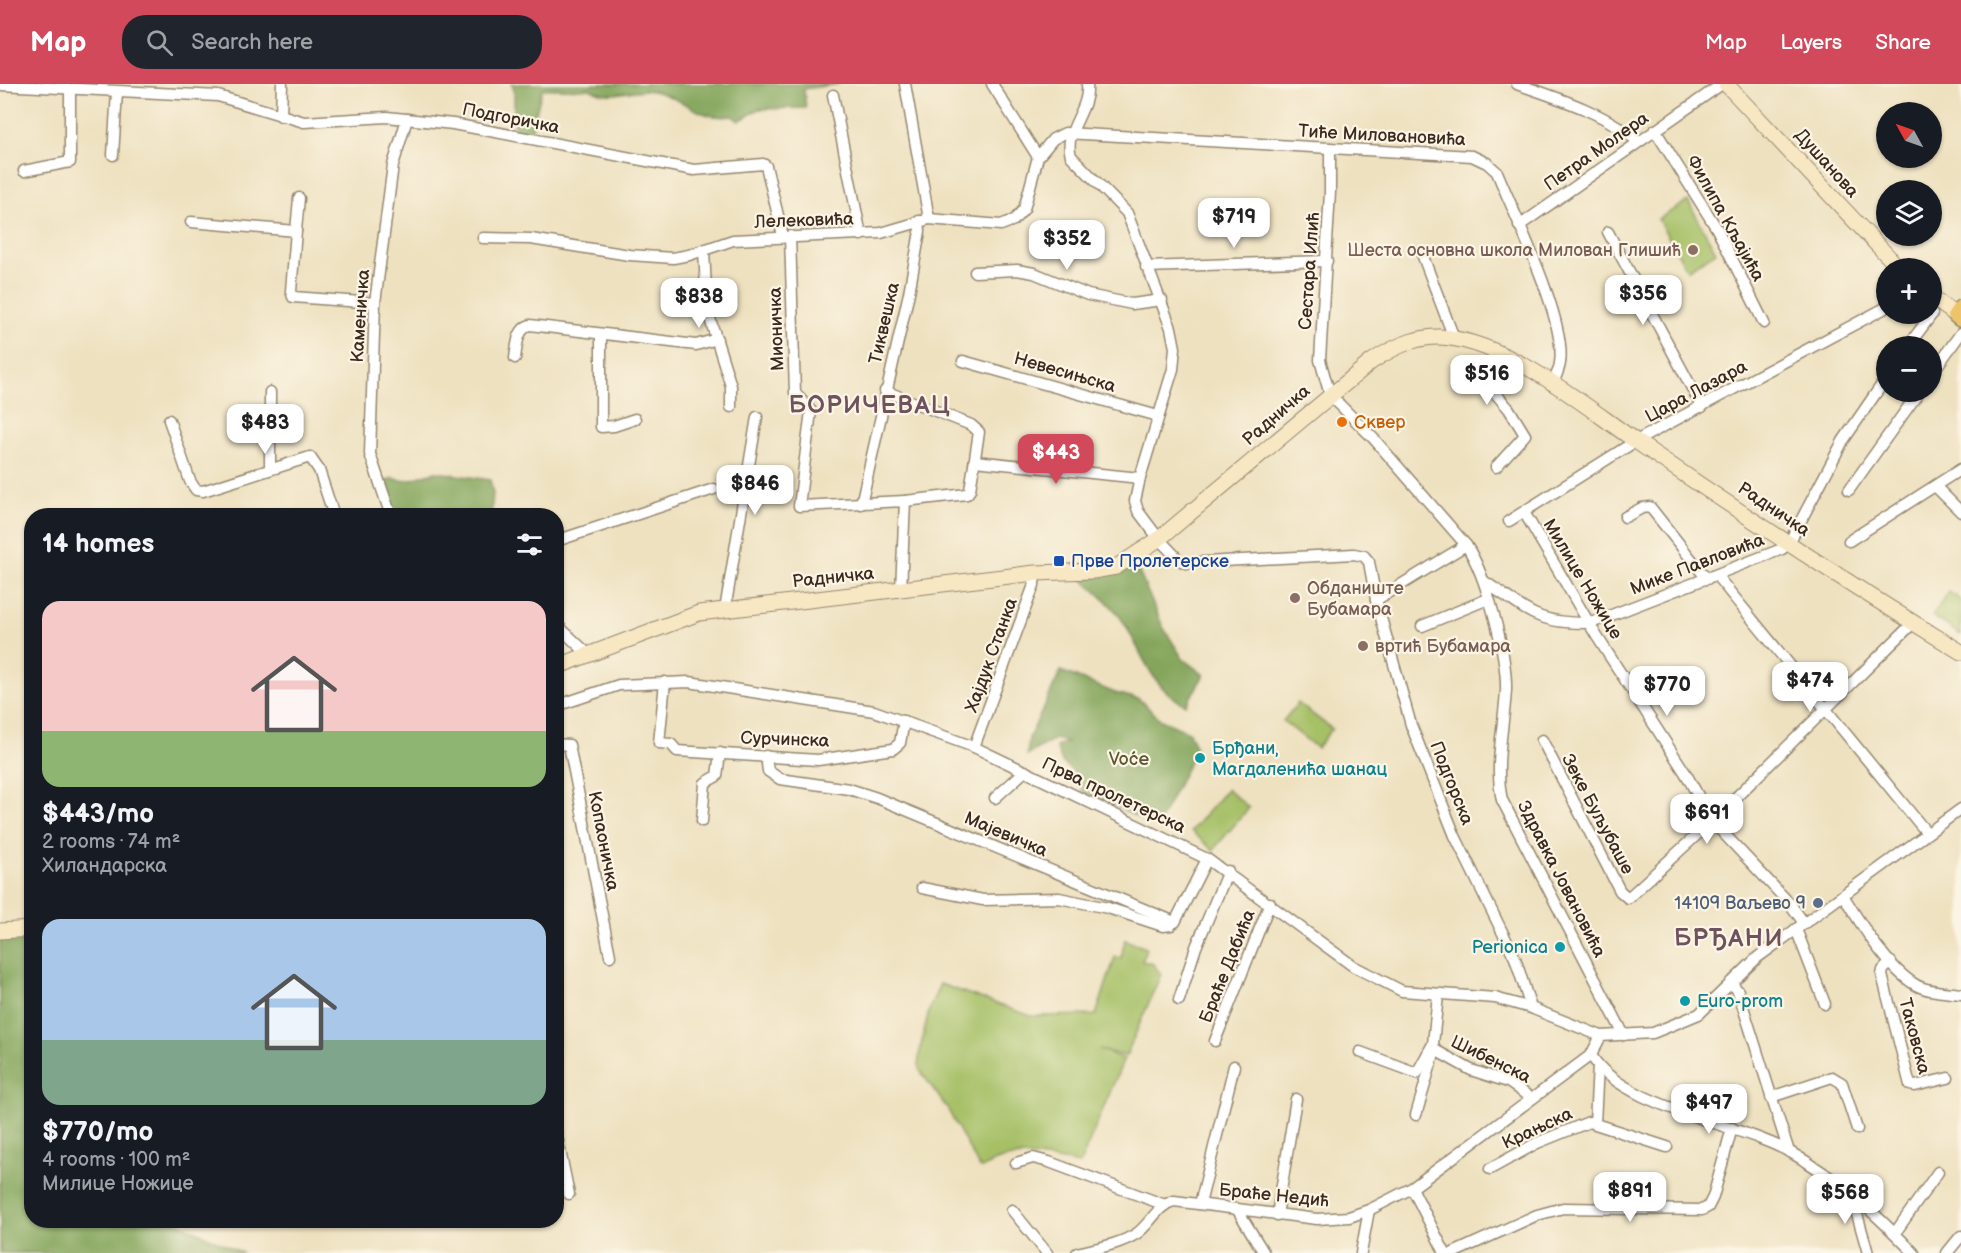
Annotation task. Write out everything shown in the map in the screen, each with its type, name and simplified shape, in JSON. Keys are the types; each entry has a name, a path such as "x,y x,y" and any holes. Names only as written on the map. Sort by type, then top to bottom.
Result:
{"street":[{"path":"281,116 282,84"},
{"name":"Тиквешка","path":"861,504 924,220 905,84"},
{"path":"992,84 1038,157 1053,139 1071,133"},
{"path":"1086,84 1086,98 1068,144 1071,156 1127,213 1146,267 1162,300 1175,348 1171,378 1140,478 1136,506 1159,539"},
{"path":"1517,84 1608,121 1624,130 1638,142"},
{"name":"Петра Молера","path":"1519,226 1724,84"},
{"name":"Душанова","path":"1724,84 1889,258"},
{"name":"Подгоричка","path":"0,85 218,96 304,122 363,117 408,118 453,124 694,170 758,163 766,166"},
{"path":"24,171 70,162 70,89"},
{"path":"113,155 117,92"},
{"path":"832,95 861,235"},
{"name":"Каменичка","path":"388,508 370,454 375,303 393,165 408,118"},
{"name":"Филипа Кљајића","path":"1655,130 1717,229 1764,323"},
{"name":"Тиће Миловановића","path":"1071,133 1478,158 1497,172 1559,332 1560,364 1552,385"},
{"name":"Сестара Илић","path":"1330,148 1327,261 1320,360 1330,395"},
{"name":"Лелековића","path":"483,238 545,241 651,257 681,257 733,240 890,232 924,220 1001,225 1010,223 1024,209 1038,157"},
{"name":"Мионичка","path":"766,166 786,236 795,393 811,411 799,506 905,501 967,494 975,461"},
{"path":"299,198 291,291 294,297 375,303"},
{"path":"191,222 296,231"},
{"path":"1608,232 1702,407"},
{"path":"704,250 707,309 731,386 731,407"},
{"path":"1422,254 1454,338"},
{"path":"1146,267 1327,261"},
{"path":"975,272 1017,270 1041,276 1088,295 1132,304 1162,300"},
{"path":"1942,309 1959,314"},
{"name":"Цара Лазара","path":"1509,521 1636,441 1876,313"},
{"path":"515,358 519,334 526,326 601,334 611,333 696,345 717,339"},
{"path":"1942,359 1961,333"},
{"path":"601,334 601,427 614,426 635,419"},
{"name":"Радничка","path":"564,664 590,656 680,618 725,610 1035,573 1108,569 1123,563 1159,539 1371,362 1399,346 1424,338 1454,338 1510,360 1596,411 1636,441 1789,543 1961,652"},
{"path":"1496,467 1525,435 1509,409 1489,386 1510,360"},
{"name":"Невесињска","path":"963,361 1158,416"},
{"path":"885,391 976,427 979,432 975,461 1140,478"},
{"path":"270,392 270,469"},
{"path":"1789,543 1843,441 1876,393"},
{"name":"Здравка Јовановића","path":"1330,395 1374,439 1466,545 1485,582 1503,662 1506,688 1498,774 1502,800 1624,1035"},
{"path":"1848,490 1912,402"},
{"path":"725,610 757,417"},
{"path":"169,420 190,481 196,490 203,491 310,457 319,470 331,508"},
{"path":"1849,541 1961,469"},
{"path":"1936,487 1961,512"},
{"path":"564,538 714,489"},
{"path":"901,590 905,501"},
{"path":"1625,517 1642,508 1650,507 1826,710 1927,833"},
{"name":"Милице Ножице","path":"1524,512 1596,635 1686,774 1712,821 1790,904 1800,926 1825,1004"},
{"name":"Подгорска","path":"1159,539 1186,563 1354,554 1364,556 1369,562 1376,600 1402,697 1422,753 1455,836 1515,958 1531,1008"},
{"name":"Мике Павловића","path":"1485,582 1533,616 1564,623 1591,623 1775,552 1789,543"},
{"path":"1376,600 1466,545"},
{"name":"Хајдук Станка","path":"974,747 1034,585 1035,573"},
{"path":"1422,626 1488,599"},
{"name":"Зеке Буљубаше","path":"1542,740 1625,898 1712,821 1913,623"},
{"path":"564,632 590,656"},
{"path":"665,682 659,743 670,744 677,751 720,753"},
{"name":"Прва пролетерска","path":"564,703 620,685 665,682 712,685 846,705 904,721 974,747 1207,858 1228,871 1353,966 1402,991 1495,998 1531,1008 1601,1036 1653,1033 1691,1019 1704,1011 1758,957 1961,809"},
{"name":"Сурчинска","path":"702,821 705,783 716,778 720,753 818,760 893,749 900,743 904,721"},
{"name":"Копаоничка","path":"564,745 569,745 610,956"},
{"name":"Мајевичка","path":"766,756 768,771 775,777 849,789 877,798 1175,922"},
{"path":"995,798 1025,771"},
{"path":"922,888 971,899 1039,897 1088,903 1163,926 1175,922 1207,858"},
{"path":"1179,1000 1200,937 1228,871"},
{"path":"1079,882 1079,893 1088,903"},
{"path":"1843,896 1866,932 1892,962 1918,986 1961,994"},
{"name":"Браће Дабића","path":"1215,1041 1270,903"},
{"path":"0,931 24,930"},
{"name":"Таковска","path":"1892,962 1882,970 1882,975 1910,1085 1915,1086 1948,1078"},
{"path":"1731,982 1738,991 1789,1152"},
{"name":"Шибенска","path":"1416,1115 1434,1047 1438,995"},
{"name":"Браће Недић","path":"1165,1204 1174,1201 1277,1215 1327,1219 1349,1217 1369,1210 1412,1188 1592,1055 1601,1036"},
{"path":"1360,1052 1417,1073 1434,1047"},
{"name":"Шибенска","path":"1434,1047 1471,1070 1508,1082 1531,1098"},
{"path":"1592,1055 1598,1065 1622,1084 1646,1097 1732,1128 1789,1152 1869,1206 1914,1253"},
{"path":"1595,1122 1598,1065"},
{"path":"1200,1204 1234,1066"},
{"path":"1771,1097 1832,1077 1837,1078 1842,1083 1857,1129"},
{"path":"1277,1215 1296,1099"},
{"name":"Крањска","path":"1490,1168 1537,1143 1584,1124 1595,1122 1667,1147"},
{"path":"1454,1253 1537,1215 1563,1208 1702,1210 1708,1207 1713,1197 1732,1128"},
{"path":"1016,1163 1033,1158 1049,1162 1165,1204 1137,1233 1111,1245 1077,1253"},
{"path":"564,1170 569,1194"},
{"path":"1895,1233 1938,1172"},
{"path":"1412,1188 1445,1253"},
{"path":"1851,1193 1868,1253"},
{"path":"1237,1209 1264,1253"},
{"path":"1012,1210 1047,1253"},
{"path":"1360,1253 1369,1210"},
{"path":"1947,1253 1961,1236"}],"green space":[{"path":"511,84 839,84 804,89 806,108 759,109 739,121 732,116 721,117 702,113 668,96 647,90 607,94 589,88 542,89 531,133 514,129 514,89"},
{"path":"1688,201 1716,252 1687,270 1658,219"},
{"path":"431,473 490,480 493,493 492,508 392,508 384,482 393,478 410,480"},
{"path":"1135,563 1163,627 1183,659 1204,675 1186,705 1174,698 1157,681 1118,614 1082,579 1120,573"},
{"path":"1949,592 1961,600 1961,635 1932,616"},
{"name":"Voće","path":"1061,671 1115,693 1139,699 1161,720 1189,732 1196,749 1157,826 1082,792 1081,779 1062,762 1056,747 1067,742 1054,739 1027,755 1029,738"},
{"path":"1298,703 1332,729 1317,748 1283,721"},
{"path":"1227,789 1249,808 1213,850 1191,831"},
{"path":"24,933 24,1228 190,1228 243,1253 0,1253 0,935"},
{"path":"1125,940 1146,948 1142,961 1153,964 1161,974 1126,1056 1099,1049 1124,1059 1080,1164 1028,1156 1004,1159 980,1169 947,1108 919,1069 919,1055 929,1010 940,984 1031,1016 1096,1015 1115,957 1121,958"}],"place":[{"name":"Шеста основна школа Милован Глишић","path":"1693,250"},
{"name":"Сквер","path":"1342,422"},
{"name":"Прве Пролетерске","path":"1059,561"},
{"name":"Обданиште Бубамара","path":"1295,598"},
{"name":"вртић Бубамара","path":"1363,646"},
{"name":"Брђани, Магдаленића шанац","path":"1200,758"},
{"name":"14109 Ваљево 9","path":"1818,903"},
{"name":"Perionica","path":"1560,947"},
{"name":"Euro-prom","path":"1685,1001"}],"district":[{"name":"БОРИЧЕВАЦ","path":"870,405"},
{"name":"БРЂАНИ","path":"1729,938"}]}
